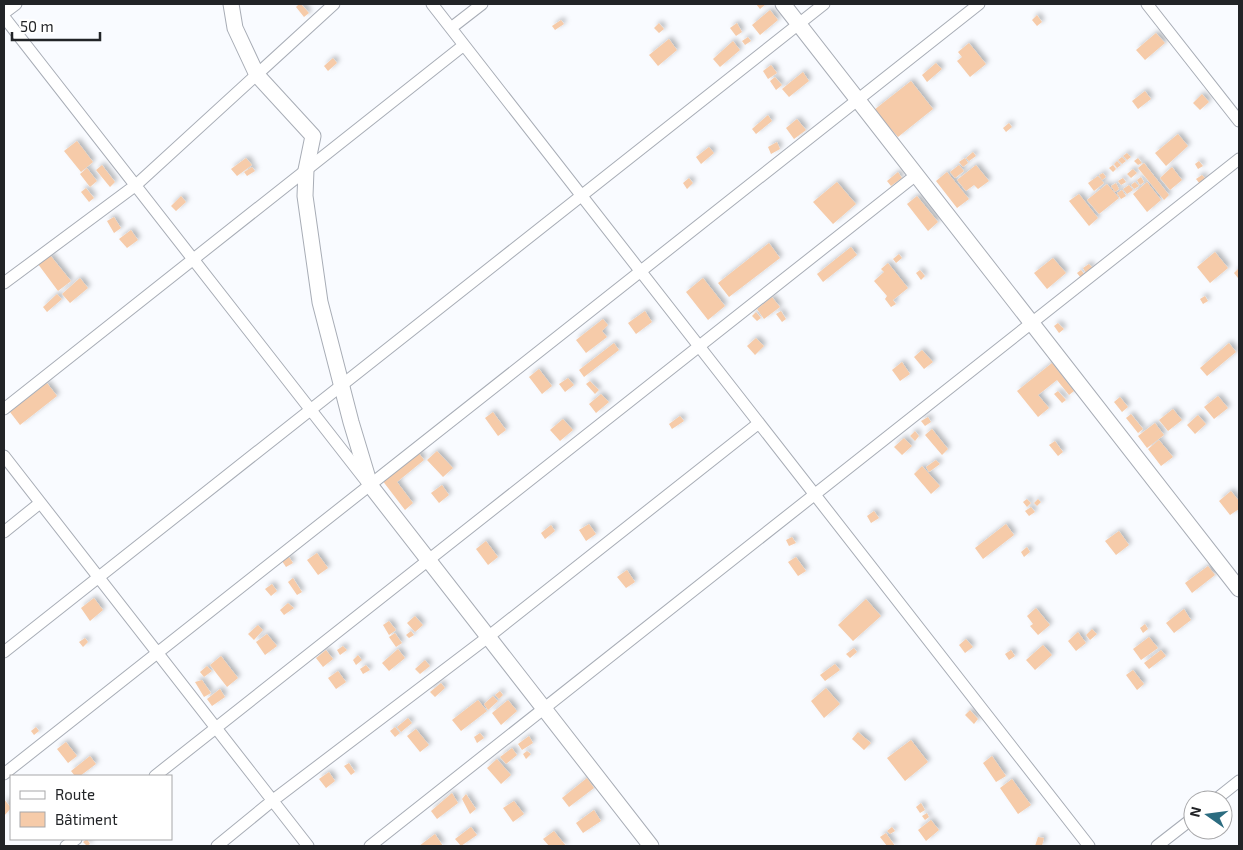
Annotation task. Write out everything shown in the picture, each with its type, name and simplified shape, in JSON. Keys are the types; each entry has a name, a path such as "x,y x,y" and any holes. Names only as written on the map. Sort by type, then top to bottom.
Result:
{"street":[{"path":"16,4 4,15 651,846"},
{"path":"231,4 235,28 256,75 313,136 306,170 305,196 320,302 341,386 370,485"},
{"path":"4,283 136,185 334,4"},
{"path":"432,4 1089,846"},
{"path":"451,28 482,4"},
{"path":"783,4 1239,589"},
{"path":"4,652 824,4"},
{"path":"4,774 979,4"},
{"path":"1148,4 1239,121"},
{"path":"4,409 464,45"},
{"path":"370,846 1239,159"},
{"path":"156,775 916,175"},
{"path":"217,846 272,801 488,637 759,423"},
{"path":"4,456 308,846"},
{"path":"4,532 40,503"},
{"path":"1228,790 1239,781"},
{"path":"1157,846 1183,826"}],"building":[{"path":"299,4 309,13 304,17 296,7"},
{"path":"756,4 766,4 760,9"},
{"path":"770,10 778,20 760,35 752,25"},
{"path":"1037,15 1042,22 1037,26 1032,20"},
{"path":"561,20 564,24 555,30 552,26"},
{"path":"659,23 664,29 659,33 654,28"},
{"path":"737,23 742,32 736,36 730,28"},
{"path":"1156,33 1165,43 1145,60 1136,50"},
{"path":"748,37 751,41 745,45 742,41"},
{"path":"669,39 677,50 658,66 649,55"},
{"path":"733,41 740,50 720,67 713,59"},
{"path":"969,43 986,64 970,77 957,61 962,57 958,52"},
{"path":"333,58 337,63 328,71 324,66"},
{"path":"936,63 942,69 927,82 922,75"},
{"path":"771,65 777,73 768,79 763,71"},
{"path":"803,72 809,81 789,97 782,89"},
{"path":"775,77 782,85 776,90 770,81"},
{"path":"911,81 933,109 898,137 874,110"},
{"path":"1145,91 1151,99 1138,109 1132,101"},
{"path":"1202,94 1209,102 1200,110 1193,103"},
{"path":"768,115 772,121 756,134 752,129"},
{"path":"797,119 806,130 794,139 786,128"},
{"path":"1009,123 1012,127 1006,132 1003,128"},
{"path":"1178,134 1188,146 1166,166 1155,153"},
{"path":"77,141 93,162 81,172 64,151"},
{"path":"777,142 780,149 771,154 768,147"},
{"path":"709,147 714,153 701,164 696,157"},
{"path":"973,152 976,156 969,161 966,158"},
{"path":"1127,153 1131,157 1127,160 1123,156"},
{"path":"1122,157 1126,161 1122,164 1118,160"},
{"path":"246,158 252,165 237,176 231,169"},
{"path":"965,158 968,163 963,167 959,162"},
{"path":"1138,158 1142,163 1138,165 1134,161"},
{"path":"1117,161 1121,165 1117,168 1114,164"},
{"path":"1199,161 1203,166 1198,169 1195,164"},
{"path":"1144,163 1169,195 1164,200 1138,168"},
{"path":"102,165 115,182 110,187 96,170"},
{"path":"959,165 964,171 955,178 950,172"},
{"path":"976,165 989,181 978,189 974,185 966,191 957,180"},
{"path":"1113,165 1116,169 1113,172 1109,168"},
{"path":"252,167 255,171 247,176 244,172"},
{"path":"1172,167 1182,180 1170,190 1160,178"},
{"path":"87,168 97,181 90,187 80,174"},
{"path":"1133,169 1137,173 1131,178 1127,174"},
{"path":"898,172 902,178 891,186 887,181"},
{"path":"947,172 969,199 957,208 936,181"},
{"path":"1103,173 1106,177 1102,180 1099,175"},
{"path":"1202,175 1206,179 1200,184 1196,179"},
{"path":"1098,176 1104,183 1094,191 1088,183"},
{"path":"1141,177 1144,182 1140,185 1137,180"},
{"path":"689,178 693,183 687,189 683,183"},
{"path":"1123,178 1126,182 1121,185 1118,181"},
{"path":"837,182 856,204 833,224 813,202"},
{"path":"1135,182 1139,186 1134,189 1131,185"},
{"path":"1147,182 1161,200 1147,212 1133,194"},
{"path":"1116,183 1119,189 1115,192 1111,186"},
{"path":"1107,184 1119,198 1099,214 1087,200"},
{"path":"1129,185 1133,190 1127,194 1123,189"},
{"path":"86,188 94,198 89,202 81,192"},
{"path":"1122,190 1126,196 1121,199 1117,193"},
{"path":"1079,194 1098,218 1089,226 1069,201"},
{"path":"181,196 186,202 176,211 171,206"},
{"path":"917,196 938,222 928,231 907,204"},
{"path":"114,217 121,228 114,233 107,221"},
{"path":"131,230 138,240 127,248 119,239"},
{"path":"769,243 780,258 729,297 718,283"},
{"path":"851,247 857,255 823,282 817,274"},
{"path":"1215,252 1228,268 1210,283 1197,267"},
{"path":"899,254 902,258 896,263 893,259"},
{"path":"50,255 71,281 58,291 38,264"},
{"path":"1053,258 1066,273 1047,289 1034,273"},
{"path":"888,263 908,288 893,300 896,304 891,307 885,299 887,296 874,281 884,272 881,269"},
{"path":"1089,264 1093,268 1086,273 1083,268"},
{"path":"920,270 925,276 921,280 916,273"},
{"path":"1081,270 1085,275 1081,278 1077,273"},
{"path":"1239,270 1238,278 1234,273"},
{"path":"80,278 88,288 70,303 62,294"},
{"path":"703,278 725,306 708,320 686,292"},
{"path":"57,294 62,299 47,312 43,307"},
{"path":"1205,296 1208,301 1203,304 1200,299"},
{"path":"772,297 780,307 764,319 757,309"},
{"path":"645,311 652,322 636,334 628,323"},
{"path":"781,311 786,319 782,322 776,314"},
{"path":"756,312 761,318 757,321 752,316"},
{"path":"603,319 608,325 602,331 607,337 586,353 576,340"},
{"path":"1058,323 1064,329 1059,333 1054,326"},
{"path":"756,338 764,346 755,355 747,346"},
{"path":"614,343 619,350 584,377 579,370"},
{"path":"1229,343 1236,352 1207,376 1200,368"},
{"path":"922,350 933,362 924,369 914,357"},
{"path":"902,362 910,374 900,381 892,370"},
{"path":"1052,363 1074,391 1069,395 1057,380 1038,395 1049,408 1038,417 1017,391"},
{"path":"539,369 552,386 542,394 529,377"},
{"path":"568,378 574,385 565,392 559,384"},
{"path":"590,381 599,390 595,394 586,384"},
{"path":"47,383 57,396 20,425 10,412"},
{"path":"1058,391 1066,400 1062,403 1054,394"},
{"path":"601,394 609,402 596,413 589,404"},
{"path":"1218,396 1228,408 1214,419 1204,407"},
{"path":"1120,397 1128,407 1122,412 1114,402"},
{"path":"1173,409 1182,420 1168,431 1159,420"},
{"path":"493,412 506,430 498,436 485,418"},
{"path":"1131,414 1143,429 1138,433 1126,418"},
{"path":"1198,415 1206,424 1195,434 1187,425"},
{"path":"680,416 684,421 672,429 669,424"},
{"path":"928,417 931,422 925,426 921,421"},
{"path":"563,419 573,430 560,441 550,430"},
{"path":"1155,423 1164,435 1147,448 1138,436"},
{"path":"932,429 948,449 942,455 925,435"},
{"path":"915,431 919,436 915,441 910,436"},
{"path":"904,438 912,446 902,455 894,447"},
{"path":"1159,440 1173,457 1161,466 1148,449"},
{"path":"1055,441 1063,452 1058,456 1049,445"},
{"path":"437,451 453,468 443,477 427,460"},
{"path":"418,452 424,460 397,482 413,503 405,510 382,480"},
{"path":"936,460 940,464 929,472 926,467"},
{"path":"922,466 940,486 931,494 914,474"},
{"path":"442,485 449,495 439,503 431,493"},
{"path":"1231,491 1239,501 1239,509 1230,515 1219,501"},
{"path":"1027,499 1031,503 1027,507 1023,502"},
{"path":"1038,499 1041,502 1037,506 1034,503"},
{"path":"1031,507 1035,512 1029,516 1025,511"},
{"path":"874,511 879,518 871,523 867,516"},
{"path":"589,524 596,534 586,541 579,530"},
{"path":"1006,524 1014,535 983,559 975,548"},
{"path":"551,525 555,531 545,539 541,533"},
{"path":"1119,531 1129,545 1116,555 1105,541"},
{"path":"792,537 796,543 789,546 786,540"},
{"path":"486,541 498,557 488,565 476,549"},
{"path":"1027,547 1030,552 1024,557 1021,552"},
{"path":"317,553 328,568 318,575 307,560"},
{"path":"289,557 293,563 286,567 282,561"},
{"path":"796,557 806,571 798,576 788,562"},
{"path":"1208,566 1215,575 1192,593 1185,583"},
{"path":"627,570 635,582 626,588 617,577"},
{"path":"293,578 302,592 297,595 288,582"},
{"path":"272,584 277,591 271,596 265,589"},
{"path":"94,598 103,610 90,621 81,608"},
{"path":"866,599 881,616 853,641 838,625"},
{"path":"288,603 294,608 284,615 280,610"},
{"path":"1036,608 1050,625 1038,635 1030,626 1033,624 1027,616"},
{"path":"1184,609 1191,620 1174,633 1166,623"},
{"path":"415,616 423,625 415,632 407,623"},
{"path":"389,621 396,630 389,635 383,625"},
{"path":"1145,624 1148,629 1143,633 1140,628"},
{"path":"258,625 263,630 254,640 248,634"},
{"path":"1092,629 1097,634 1090,640 1086,635"},
{"path":"411,631 414,635 409,638 406,635"},
{"path":"1078,632 1086,643 1076,651 1068,641"},
{"path":"395,633 402,643 396,647 389,637"},
{"path":"267,634 277,646 265,655 256,642"},
{"path":"1149,637 1158,648 1141,660 1133,649"},
{"path":"85,638 88,642 83,647 79,642"},
{"path":"966,639 973,647 965,653 959,645"},
{"path":"1043,645 1052,655 1035,670 1026,660"},
{"path":"343,646 347,650 340,655 337,650"},
{"path":"854,648 857,652 850,658 846,654"},
{"path":"398,649 405,658 389,671 382,663"},
{"path":"326,650 333,659 323,667 316,658"},
{"path":"1011,650 1015,656 1009,660 1005,654"},
{"path":"1161,650 1166,656 1149,669 1144,663"},
{"path":"358,655 362,660 356,665 353,660"},
{"path":"221,656 238,678 227,687 210,665"},
{"path":"425,660 430,666 420,674 415,669"},
{"path":"835,664 840,670 825,681 820,675"},
{"path":"366,665 370,670 363,674 360,669"},
{"path":"207,666 212,671 204,677 200,672"},
{"path":"1133,670 1144,684 1137,690 1126,675"},
{"path":"338,671 346,682 336,689 328,678"},
{"path":"202,680 211,693 204,697 195,682"},
{"path":"441,683 445,688 435,697 430,692"},
{"path":"826,688 840,704 824,718 811,701"},
{"path":"220,689 225,697 212,706 207,699"},
{"path":"500,691 503,695 499,699 495,695"},
{"path":"493,696 498,701 488,710 484,704"},
{"path":"478,700 487,711 461,731 452,720"},
{"path":"508,700 517,711 501,725 492,713"},
{"path":"970,710 978,719 974,724 965,715"},
{"path":"408,718 412,723 401,732 397,727"},
{"path":"36,727 39,731 34,735 31,731"},
{"path":"395,727 400,733 395,737 390,731"},
{"path":"416,729 429,745 420,752 407,736"},
{"path":"858,732 871,743 864,750 852,739"},
{"path":"480,733 484,738 477,743 474,737"},
{"path":"529,736 533,743 522,750 518,744"},
{"path":"911,740 928,762 905,781 887,758"},
{"path":"66,742 77,756 68,763 57,749"},
{"path":"512,748 517,755 506,764 500,757"},
{"path":"527,751 531,754 526,759 523,754"},
{"path":"90,756 96,764 81,775 74,775 71,771"},
{"path":"992,756 1006,776 996,782 983,763"},
{"path":"497,759 511,775 501,784 487,768"},
{"path":"349,763 355,772 351,775 344,766"},
{"path":"329,772 335,781 326,788 319,779"},
{"path":"587,778 594,788 569,807 562,798"},
{"path":"1012,779 1031,805 1018,814 1000,788"},
{"path":"452,793 458,803 437,819 431,811"},
{"path":"466,794 476,809 470,814 462,799"},
{"path":"4,799 10,809 4,816"},
{"path":"514,801 524,814 513,822 503,808"},
{"path":"921,803 925,810 920,813 916,807"},
{"path":"594,810 601,821 583,833 576,823"},
{"path":"927,813 929,817 925,820 922,816"},
{"path":"931,820 939,830 926,841 918,830"},
{"path":"471,827 477,835 461,846 455,839"},
{"path":"892,827 895,831 890,834 887,831"},
{"path":"554,831 566,846 549,846 543,839"},
{"path":"886,833 895,846 887,846 880,837"},
{"path":"435,834 443,846 419,846"},
{"path":"1038,837 1044,838 1042,846 1035,846"},
{"path":"88,840 90,844 87,846 83,842"}]}
